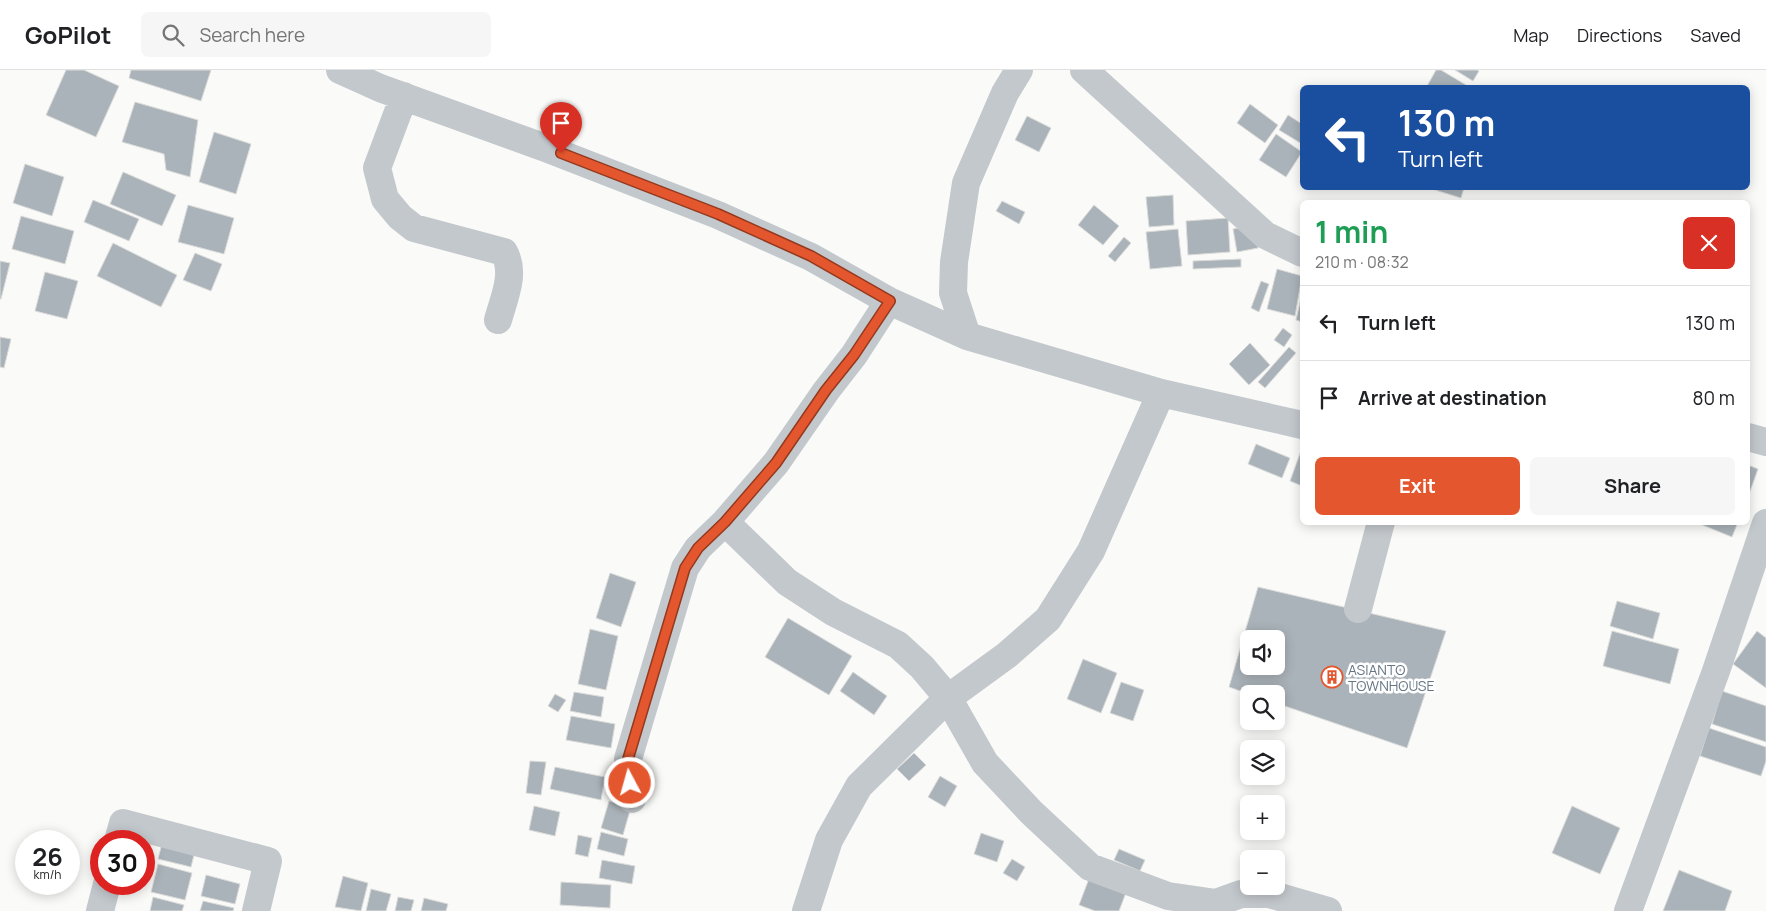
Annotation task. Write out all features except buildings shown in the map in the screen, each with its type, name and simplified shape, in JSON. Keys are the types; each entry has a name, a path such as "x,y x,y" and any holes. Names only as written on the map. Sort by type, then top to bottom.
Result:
{"street":[{"path":"340,70 404,96 544,147 718,214 811,256 890,301 967,336 1162,393 1300,425"},
{"path":"967,336 954,293 954,262 966,183 1005,93 1019,70"},
{"path":"1084,70 1265,235 1300,252"},
{"path":"404,96 377,168 385,200 400,217 414,228 504,252 509,262 509,279 498,320"},
{"path":"632,799 628,759 685,568 698,548 725,522 776,463 826,390 854,355 890,301"},
{"path":"806,911 829,840 859,786 948,698 1008,655 1048,619 1091,551 1162,393"},
{"path":"1750,438 1766,442"},
{"path":"725,522 787,582 833,612 898,645 922,667 948,698 985,763 1031,812 1090,867 1168,896 1216,903 1241,894 1269,894 1328,911"},
{"path":"1628,911 1716,671 1766,523"},
{"path":"1358,609 1380,525"},
{"path":"121,830 123,823 150,830"},
{"path":"155,831 268,861 256,911"},
{"path":"100,911 104,895"}],"place":[{"name":"ASIANTO TOWNHOUSE","path":"1332,677"}],"route":[{"path":"561,153 718,214 811,256 890,301 879,320 826,390 776,463 725,522 698,548 685,568 628,759 627,770 630,783"}]}
